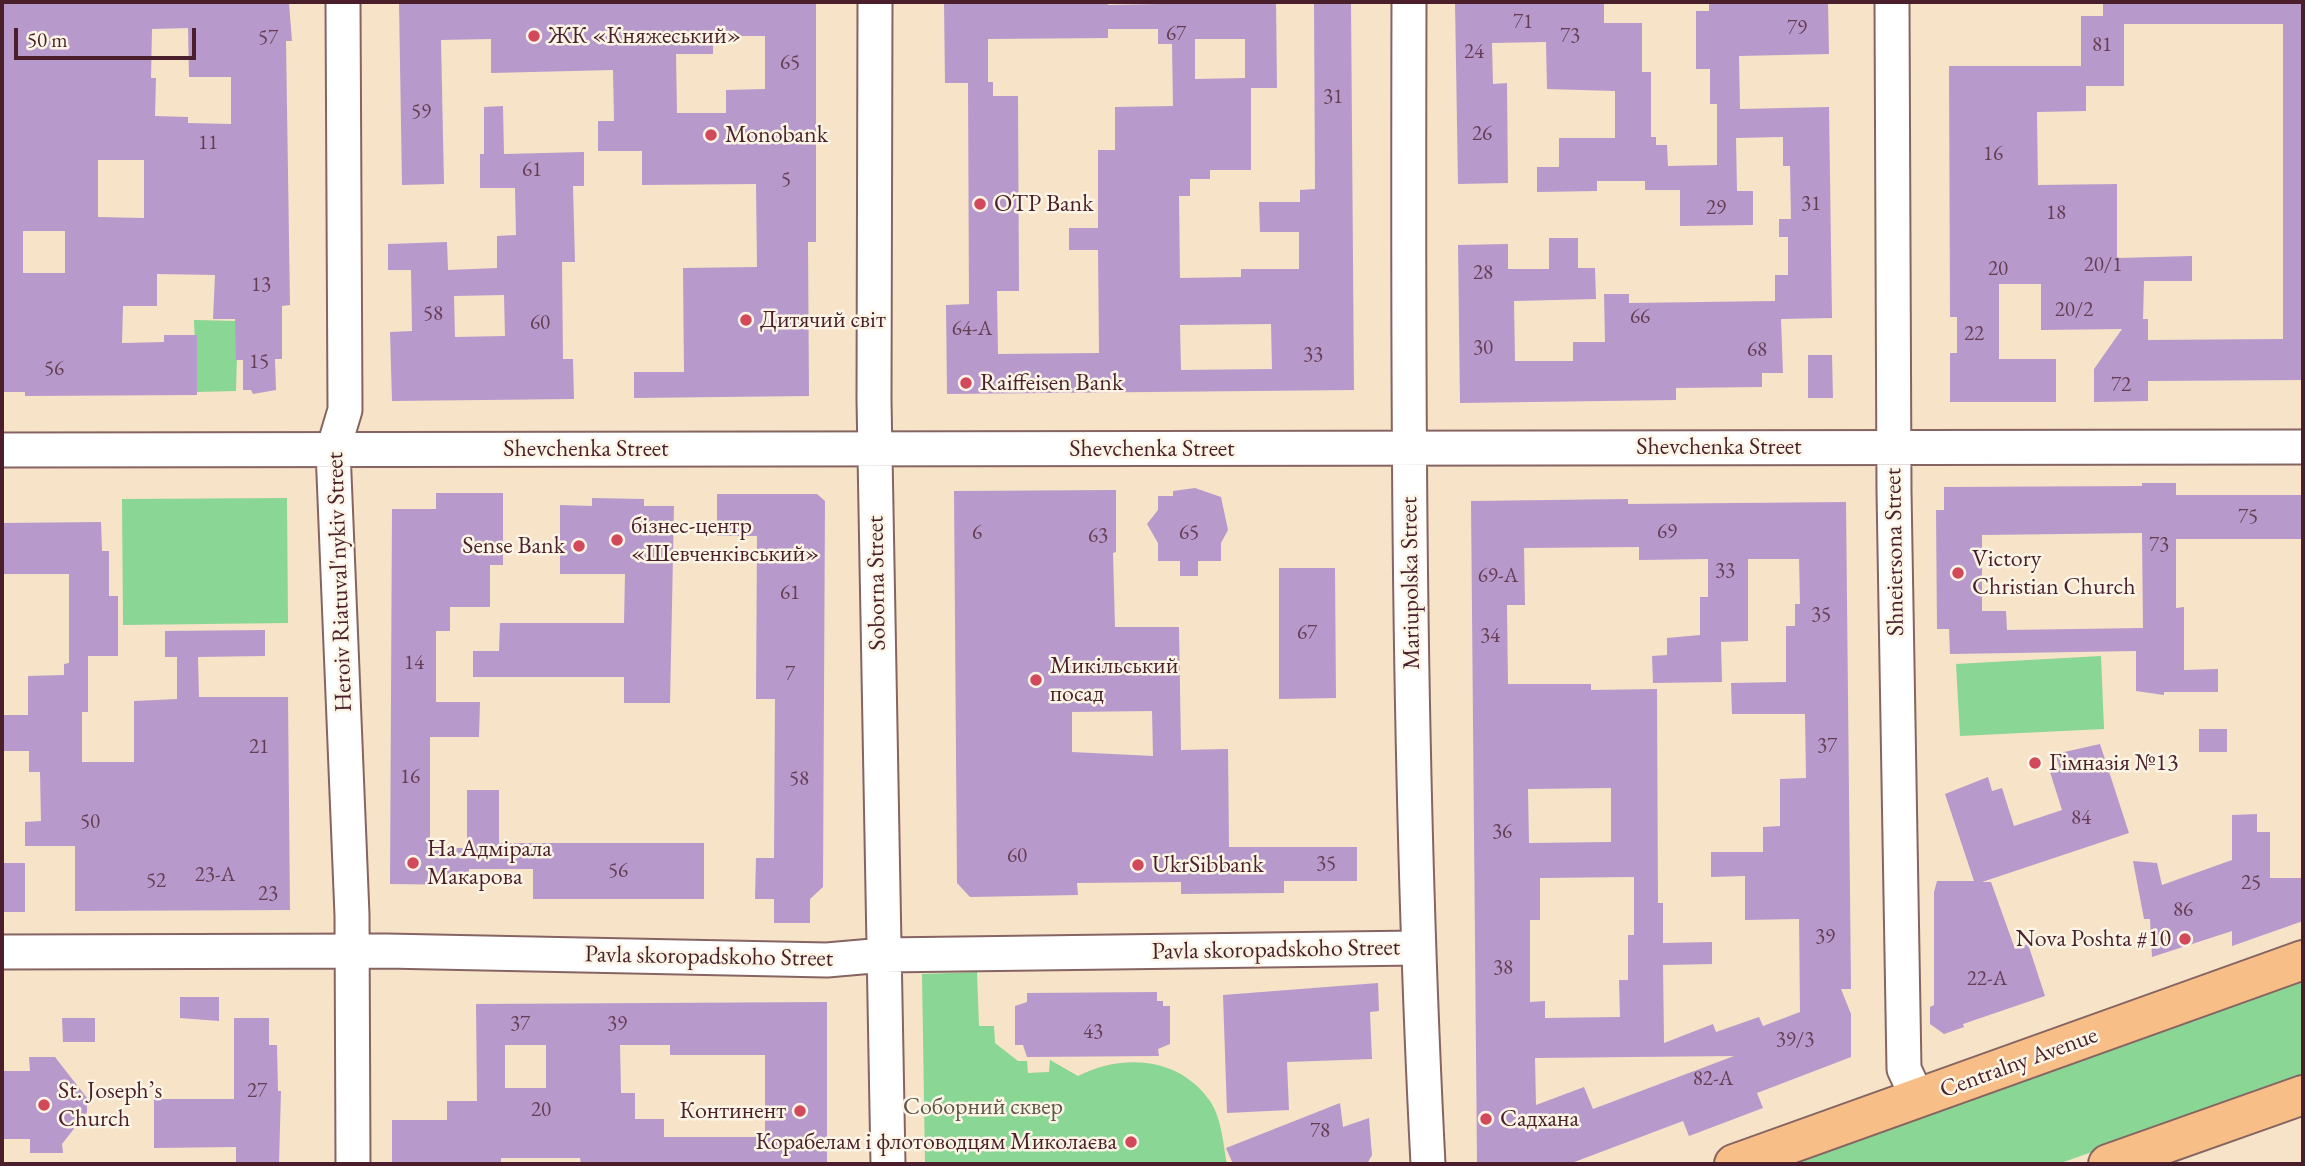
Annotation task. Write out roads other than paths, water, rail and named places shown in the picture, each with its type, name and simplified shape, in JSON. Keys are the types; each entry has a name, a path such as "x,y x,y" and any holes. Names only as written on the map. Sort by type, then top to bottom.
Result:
{"main road":[{"name":"Centralny Avenue","path":"1734,1164 2303,960"},
{"path":"2108,1164 2303,1096"}],"street":[{"name":"Heroiv Riatuval'nykiv Street","path":"343,2 345,410 333,450 352,950 353,1164"},
{"name":"Soborna Street","path":"875,2 875,450 888,1164"},
{"name":"Mariupolska Street","path":"1409,2 1408,448 1417,948 1428,1164"},
{"name":"Shneiersona Street","path":"1892,2 1894,447 1905,1069 1918,1099"},
{"name":"Shevchenka Street","path":"2,450 2303,447"},
{"name":"Pavla skoropadskoho Street","path":"2,952 352,950 827,960 884,955 1417,948"}],"place":[{"name":"ЖК «Княжеський»","path":"534,36"},
{"name":"Monobank","path":"711,135"},
{"name":"OTP Bank","path":"980,204"},
{"name":"Дитячий світ","path":"746,320"},
{"name":"Raiffeisen Bank","path":"966,383"},
{"name":"бізнес-центр «Шевченківський»","path":"617,540"},
{"name":"Sense Bank","path":"579,546"},
{"name":"Victory Christian Church","path":"1958,573"},
{"name":"Микільський посад","path":"1036,680"},
{"name":"Гімназія №13","path":"2035,763"},
{"name":"На Адмірала Макарова","path":"413,863"},
{"name":"UkrSibbank","path":"1138,865"},
{"name":"Nova Poshta #10","path":"2185,939"},
{"name":"St. Joseph’s Church","path":"44,1105"},
{"name":"Континент","path":"800,1111"},
{"name":"Садхана","path":"1486,1119"},
{"name":"Корабелам і флотоводцям Миколаєва","path":"1131,1142"}],"park label":[{"name":"Соборний сквер","path":"983,1107"}]}
